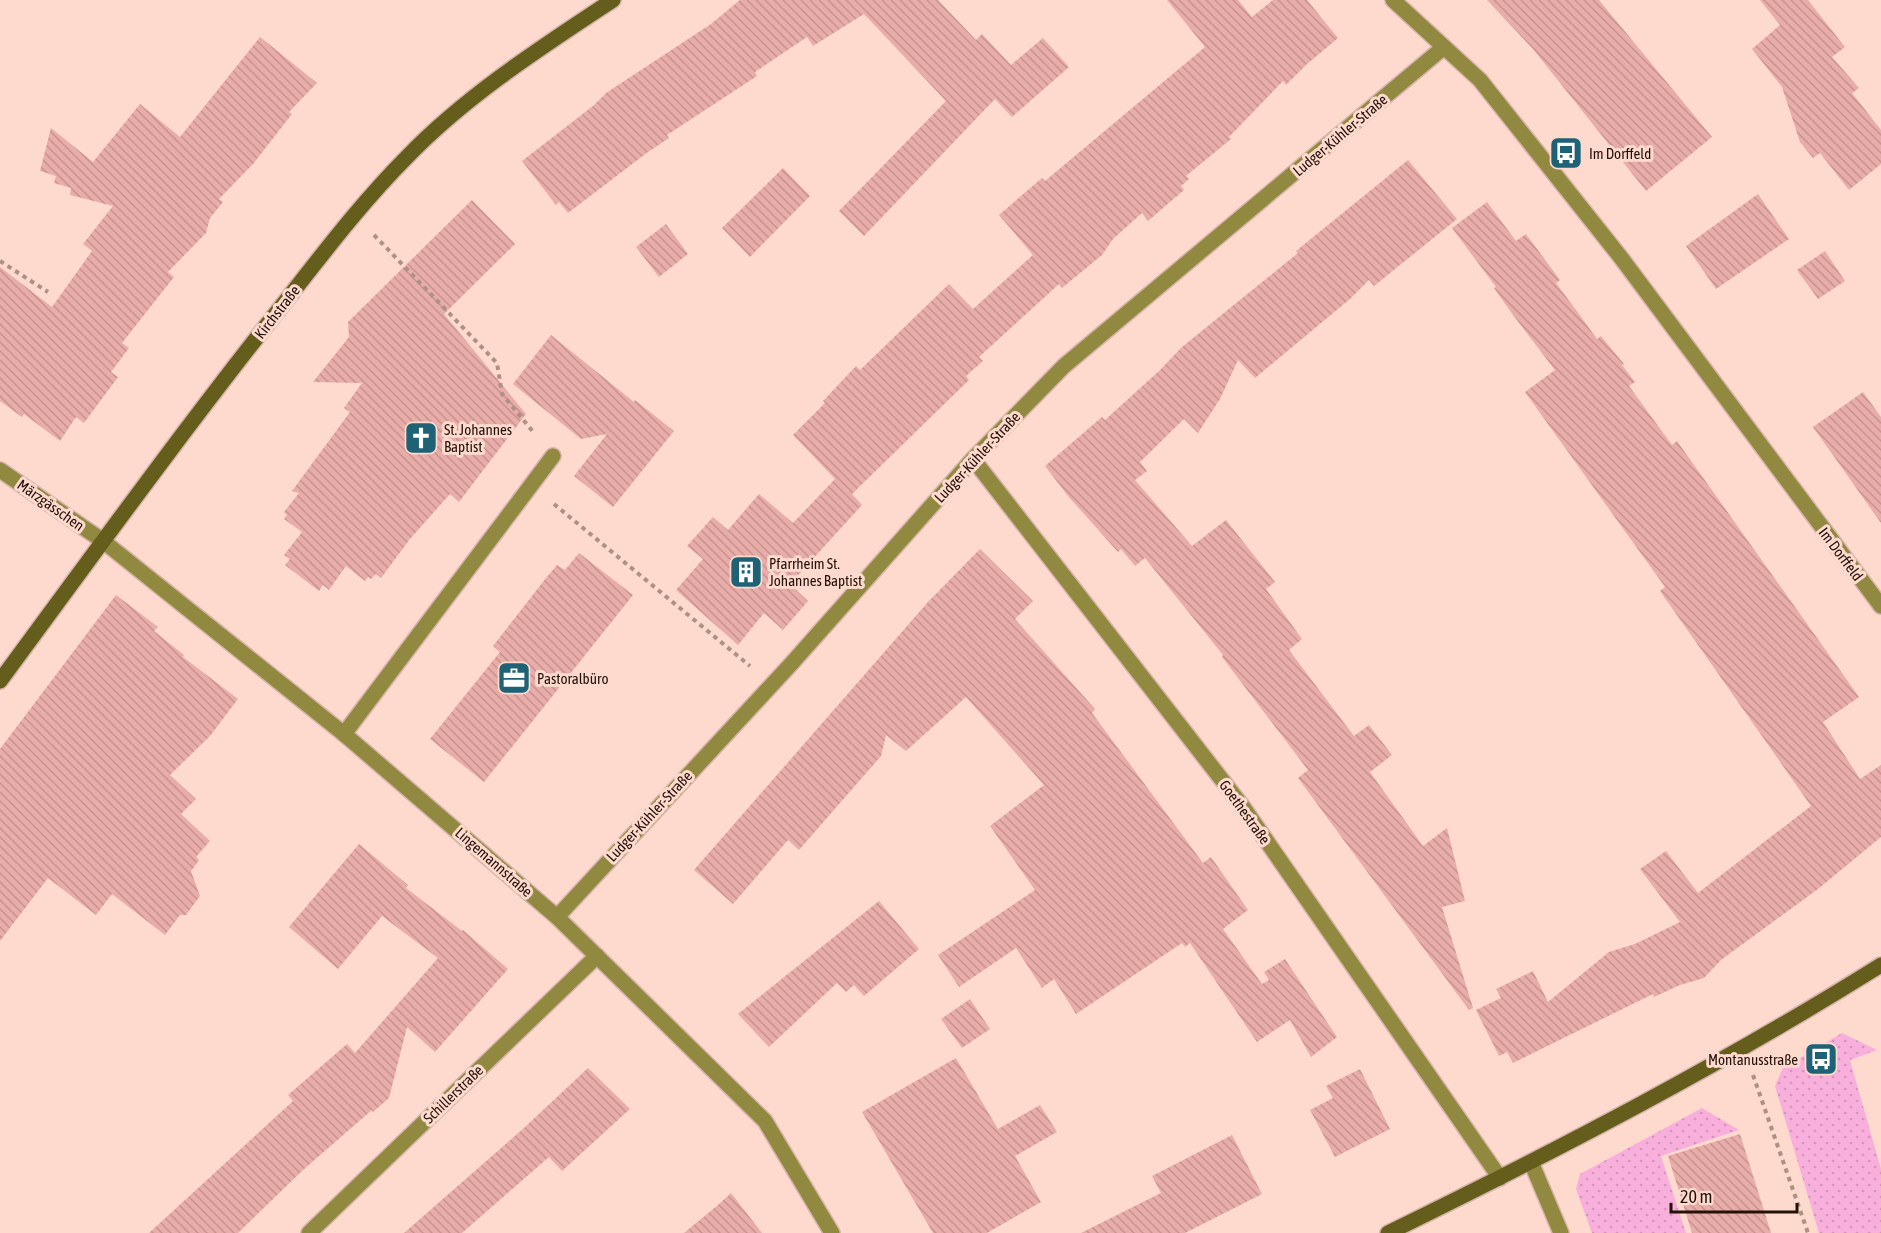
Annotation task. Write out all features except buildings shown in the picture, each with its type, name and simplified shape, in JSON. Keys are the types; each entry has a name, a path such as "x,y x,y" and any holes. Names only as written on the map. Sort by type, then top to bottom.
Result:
{"street":[{"name":"Kirchstraße","path":"0,681 248,349 354,215 407,157 456,111 613,0"},
{"name":"Im Dorffeld","path":"1393,0 1480,80 1623,259 1881,606"},
{"name":"Ludger-Kühler-Straße","path":"557,916 974,459 1064,366 1444,47"},
{"path":"344,734 553,456"},
{"name":"Goethestraße","path":"974,459 1243,807 1500,1178"},
{"name":"Märzgässchen","path":"0,470 103,541"},
{"name":"Lingemannstraße","path":"103,541 344,734 557,916 765,1121 832,1233"},
{"name":"Schillerstraße","path":"309,1233 597,956"},
{"path":"1388,1233 1531,1162 1743,1047 1812,1009 1881,965"},
{"path":"1531,1162 1561,1233"}],"path":[{"path":"354,215 497,363 502,394 553,456"},
{"path":"0,261 48,292"},
{"path":"531,485 771,684"},
{"path":"1743,1047 1808,1233"}],"shaded area":[{"path":"1842,1033 1877,1050 1850,1060 1881,1169 1881,1233 1819,1233 1775,1086 1783,1068"},
{"path":"1702,1108 1739,1130 1661,1156 1686,1233 1592,1233 1576,1189 1580,1174"}],"place":[{"name":"Im Dorffeld","path":"1566,153"},
{"name":"St. Johannes Baptist","path":"421,438"},
{"name":"Pfarrheim St. Johannes Baptist","path":"746,572"},
{"name":"Pastoralbüro","path":"514,678"},
{"name":"Montanusstraße","path":"1821,1059"}]}
